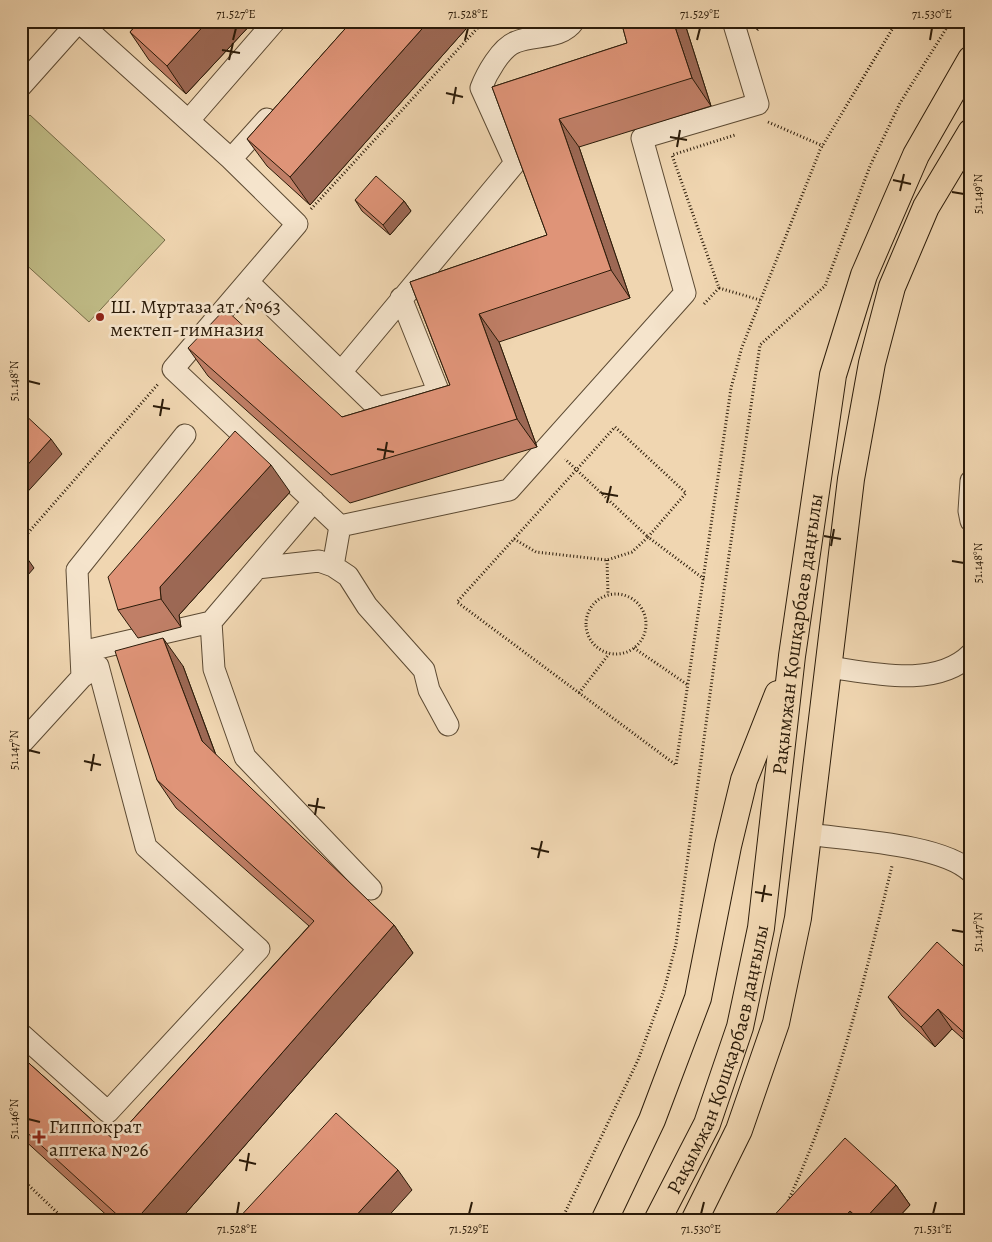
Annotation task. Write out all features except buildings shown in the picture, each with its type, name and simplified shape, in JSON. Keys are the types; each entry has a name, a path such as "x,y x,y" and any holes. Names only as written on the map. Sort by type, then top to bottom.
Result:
{"main road":[{"name":"Рақымжан Қошқарбаев даңғылы","path":"657,1221 707,1124 740,1028 761,928 792,656 833,375 864,275 916,154 971,59"},
{"name":"Рақымжан Қошқарбаев даңғылы","path":"694,1221 739,1130 776,1024 798,918 851,478 872,363 892,287 922,216 971,132"},
{"path":"604,1221 652,1120 698,998 728,846 744,780 792,656"}],"street":[{"path":"189,120 275,21"},
{"path":"340,372 515,162 481,88 488,70 514,42 560,33 574,21"},
{"path":"340,526 509,490 685,293 642,138 758,104 733,21"},
{"path":"21,86 79,22 189,120 297,224 173,368 340,526"},
{"path":"231,159 282,101"},
{"path":"248,282 378,408 439,393 402,298"},
{"path":"82,678 77,570 185,436"},
{"path":"971,481 969,511 971,521"},
{"path":"81,652 211,622 314,501"},
{"path":"333,566 340,526"},
{"path":"257,568 318,561 333,566 348,576 367,606 424,670 429,690 448,725"},
{"path":"211,622 214,669 245,757 371,889"},
{"path":"828,667 892,676 942,673 971,654"},
{"path":"21,744 82,678 98,666 146,847 259,949 108,1112 21,1034"},
{"path":"808,834 927,850 961,862 971,872"}],"path":[{"path":"297,224 484,21"},
{"path":"514,539 536,552 607,560 632,552 648,537 686,493 615,427 457,602 676,765 732,388 742,347 820,150 897,21"},
{"path":"561,1221 638,1060 664,990 676,944 686,886 729,555 760,345 825,286 870,166 900,103 951,21"},
{"path":"719,288 760,300"},
{"path":"21,541 173,368"},
{"path":"648,537 704,579"},
{"path":"607,560 608,594"},
{"path":"608,594 626,594 641,606 646,615 647,626 644,636 634,648 619,654 609,654 599,650 591,642 585,622 593,603 608,594"},
{"path":"634,648 688,685"},
{"path":"579,693 609,654"},
{"path":"787,1203 803,1168 848,1042 897,846"},
{"path":"21,1178 66,1221"}],"shaded area":[{"path":"30,115 165,240 89,322 21,260 21,124"}],"place":[{"name":"Ш. Мұртаза ат. №63 мектеп-гимназия","path":"100,317"},
{"name":"Гиппократ аптека №26","path":"39,1137"}]}
